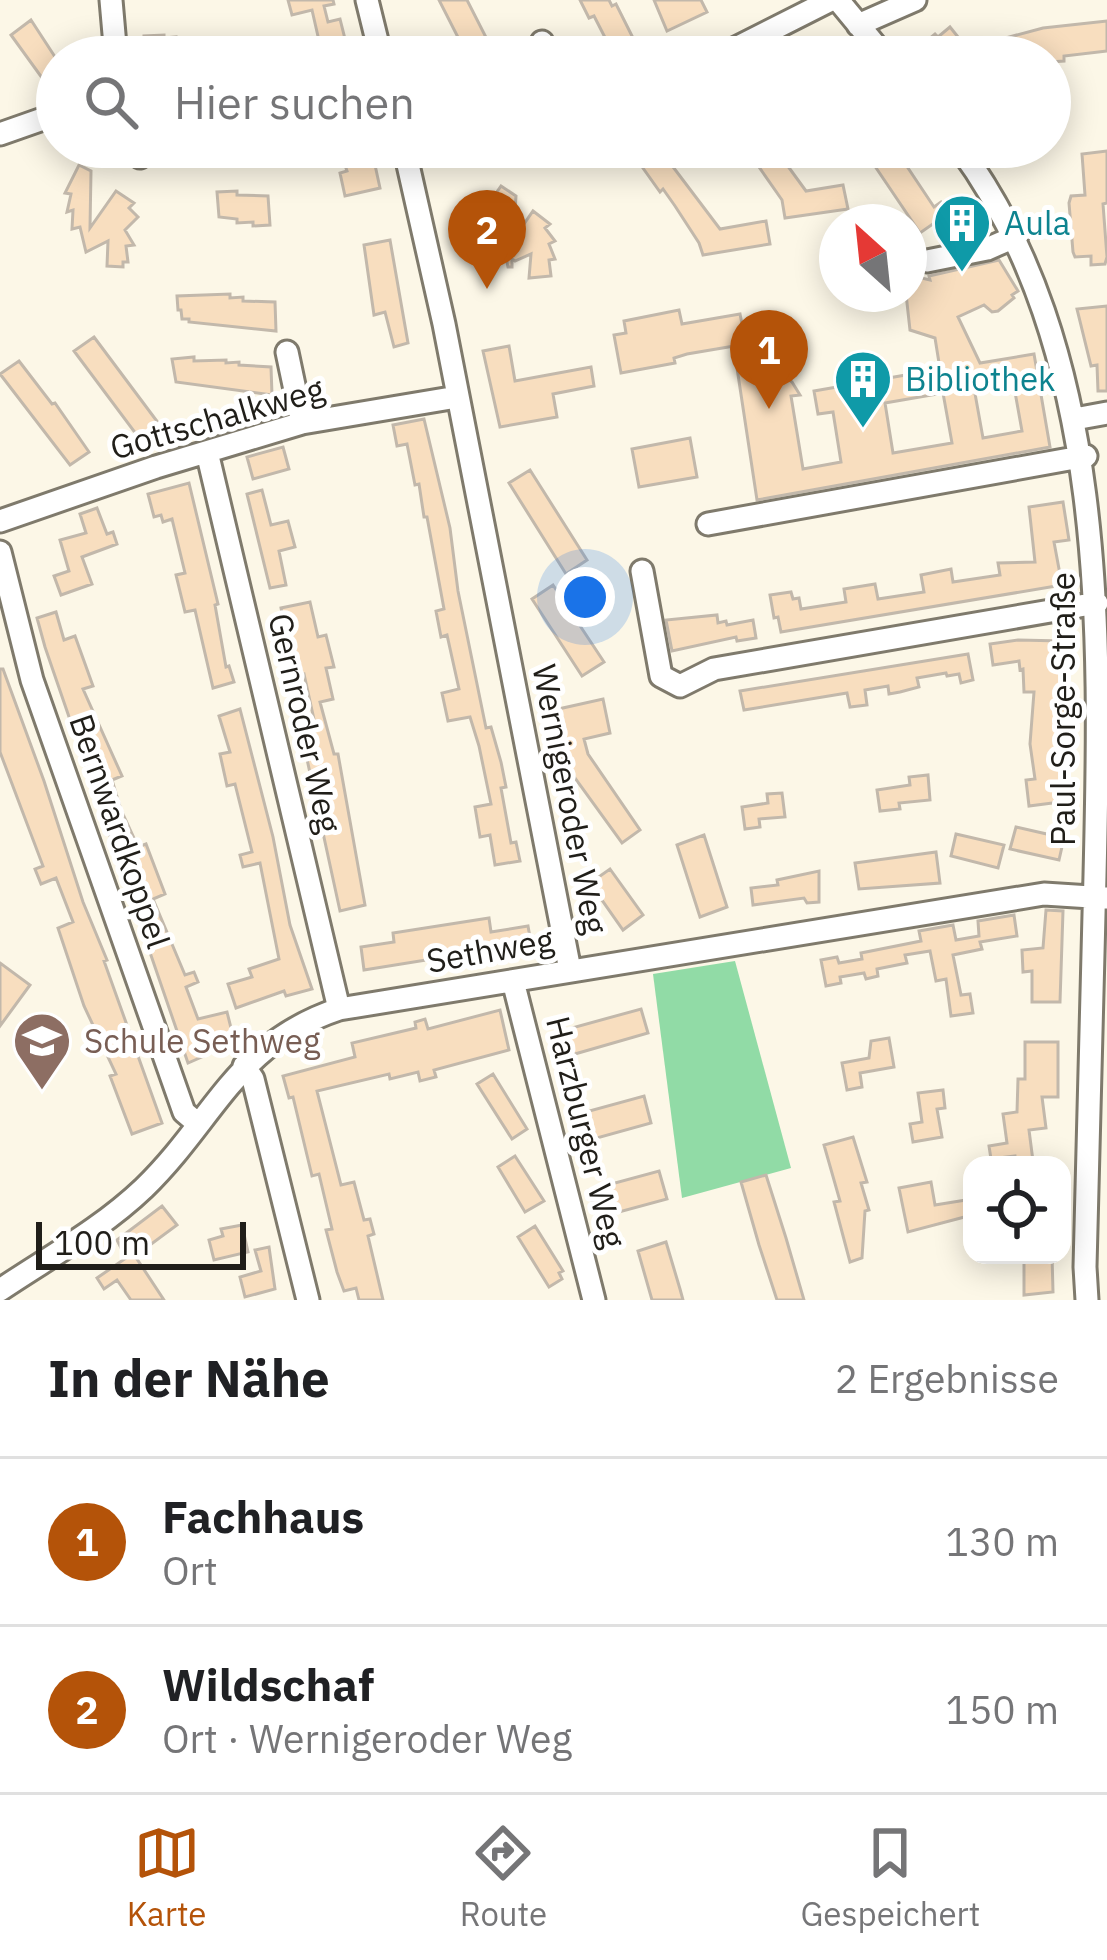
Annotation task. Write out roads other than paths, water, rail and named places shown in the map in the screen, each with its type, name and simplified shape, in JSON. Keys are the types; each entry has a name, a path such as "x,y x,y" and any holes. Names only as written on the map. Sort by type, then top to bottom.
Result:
{"street":[{"path":"111,0 114,36"},
{"path":"367,0 376,36"},
{"path":"761,36 835,0 867,36"},
{"path":"858,25 914,0"},
{"path":"0,134 36,121"},
{"name":"Wernigeroder Weg","path":"408,168 570,970"},
{"name":"Paul-Sorge-Straße","path":"976,168 1016,236 1052,314 1080,418 1093,495 1101,897 1085,1267 1088,1300"},
{"path":"927,261 987,249 1016,236"},
{"path":"287,352 302,423"},
{"name":"Gottschalkweg","path":"0,521 302,423 457,397"},
{"path":"1080,418 1107,413"},
{"name":"Gernroder Weg","path":"207,452 339,1009"},
{"path":"708,524 1086,456"},
{"name":"Bernwardkoppel","path":"0,552 32,680 184,1112 197,1124"},
{"path":"642,572 661,676 680,686 732,665 1097,603"},
{"name":"Sethweg","path":"5,1292 124,1207 165,1165 244,1066 286,1032 339,1009 1044,893 1101,897"},
{"name":"Harzburger Weg","path":"513,981 594,1300"},
{"path":"244,1066 253,1079 308,1300"}],"place":[{"name":"Aula","path":"962,274"},
{"name":"Wildschaf","path":"487,289"},
{"name":"Fachhaus","path":"769,409"},
{"name":"Bibliothek","path":"863,430"},
{"name":"Schule Sethweg","path":"42,1092"}]}
